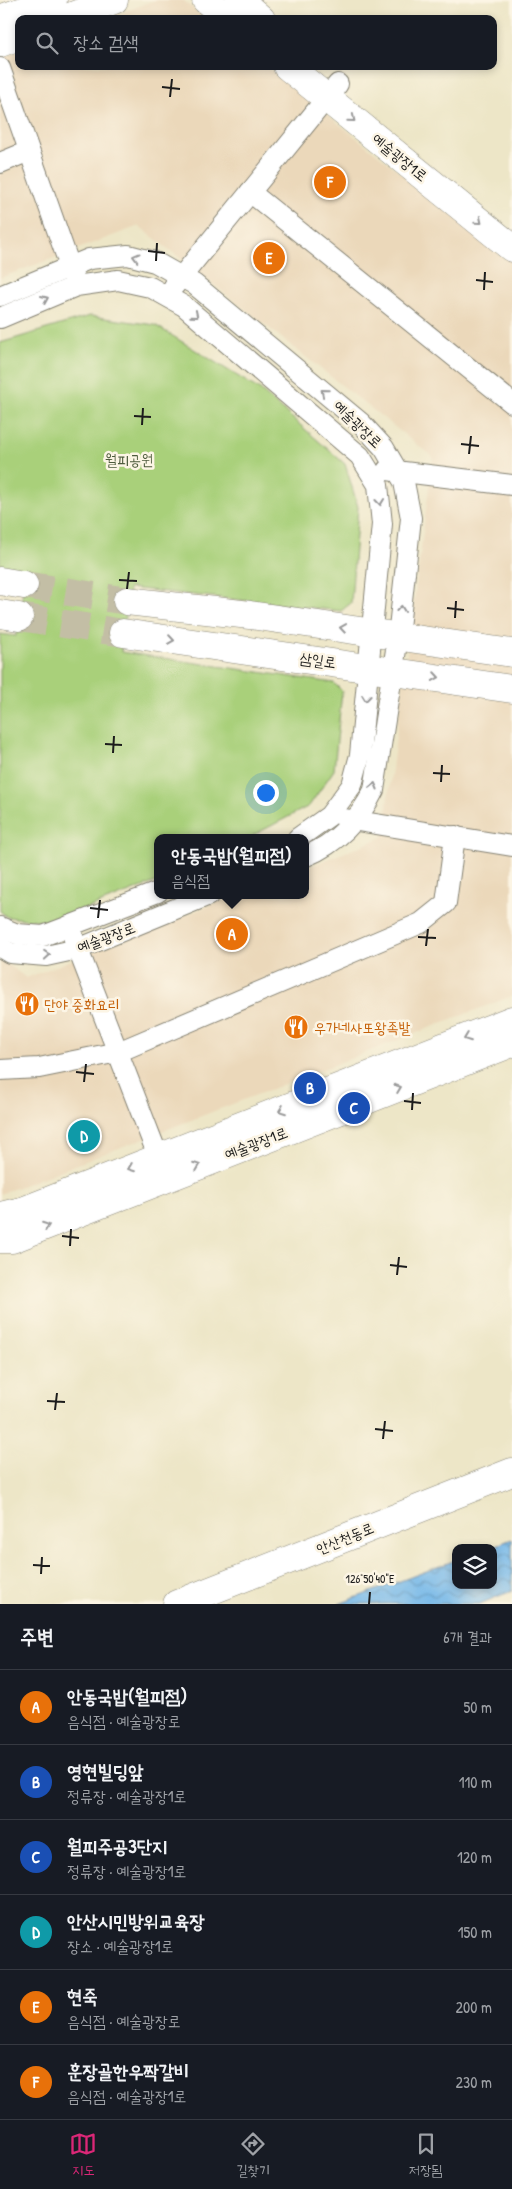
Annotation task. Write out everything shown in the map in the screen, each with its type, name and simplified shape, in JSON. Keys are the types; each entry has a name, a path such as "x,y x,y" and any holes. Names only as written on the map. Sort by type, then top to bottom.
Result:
{"street":[{"path":"0,19 53,0"},
{"path":"75,15 114,0"},
{"path":"206,0 224,15"},
{"path":"239,0 256,15"},
{"path":"0,43 15,37"},
{"path":"0,68 76,286"},
{"name":"예술광장1로","path":"294,70 332,91 512,224"},
{"name":"예술광장1로","path":"319,70 332,91 512,248"},
{"path":"166,296 332,91"},
{"path":"0,163 29,151"},
{"path":"250,192 512,403"},
{"name":"예술광장로","path":"0,296 89,259 128,255 155,262 194,284 361,423 384,448 404,482 411,518 385,635 381,669 374,790 365,809 354,820 323,849 309,855"},
{"name":"예술광장로","path":"0,318 76,286 118,280 150,287 184,306 360,456 378,485 382,524 385,635"},
{"path":"367,468 512,485"},
{"path":"127,600 250,615 512,653"},
{"name":"삼일로","path":"123,634 512,688"},
{"name":"예술광장로","path":"303,834 328,816 352,785 381,669"},
{"path":"328,816 512,846"},
{"path":"0,1070 38,1068 118,1052 421,923 446,903 455,836"},
{"name":"예술광장로","path":"0,927 17,934 43,936 154,894"},
{"name":"예술광장로","path":"0,947 10,953 46,956 78,949 199,899"},
{"path":"69,926 163,1168"},
{"name":"예술광장1로","path":"0,1239 12,1239 163,1168 512,1020"},
{"name":"예술광장1로","path":"0,1216 163,1168 512,1042"},
{"name":"안산천동로","path":"177,1604 512,1472"}],"shaded area":[{"path":"155,0 183,0 201,15 116,15"},
{"path":"15,52 15,70 271,70 512,261 512,996 0,1194 0,958 26,978 226,899 309,899 309,867 383,837 433,457 139,226 0,278 0,58"}],"green space":[{"name":"월피공원","path":"90,316 155,325 260,390 345,464 358,507 351,603 341,611 129,588 121,652 334,683 342,691 334,770 309,806 256,834 154,834 154,883 52,922 7,917 0,911 0,634 16,636 26,571 0,567 0,343"}],"water":[{"path":"512,1539 512,1591 479,1604 339,1604 452,1562 452,1589 497,1589 497,1545"}],"tunnel":[{"path":"24,585 127,601"},
{"path":"19,617 123,633"}],"place":[{"name":"훈장골한우짝갈비","path":"330,182"},
{"name":"현죽","path":"269,258"},
{"name":"안동국밥(월피점)","path":"232,934"},
{"name":"단야 중화요리","path":"27,1004"},
{"name":"우가네사또왕족발","path":"296,1027"},
{"name":"영현빌딩앞","path":"310,1088"},
{"name":"월피주공3단지","path":"354,1108"},
{"name":"안산시민방위교육장","path":"84,1136"}]}
